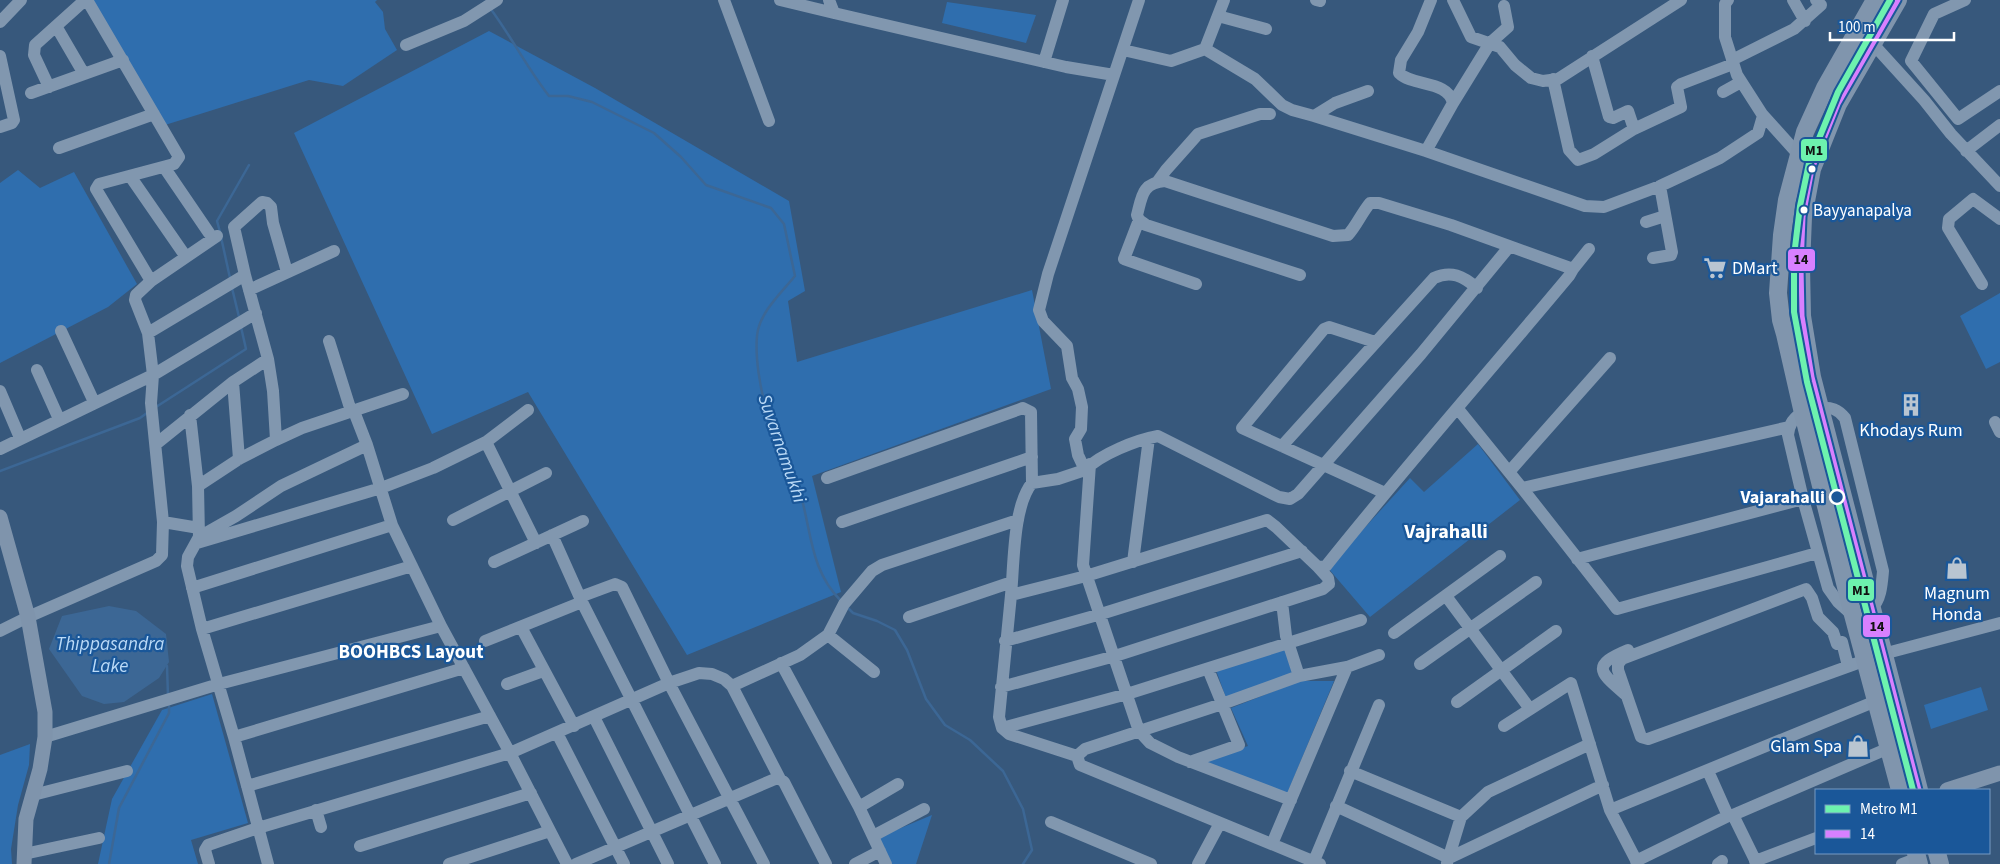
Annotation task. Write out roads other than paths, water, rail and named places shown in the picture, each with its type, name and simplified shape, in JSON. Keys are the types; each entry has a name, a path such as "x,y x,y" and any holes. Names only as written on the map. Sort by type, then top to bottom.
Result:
{"highway":[{"path":"1875,0 1817,103 1798,154 1787,200 1782,235 1778,293 1781,320 1802,410 1854,618 1900,789"},
{"path":"1898,0 1838,104 1814,163 1803,216 1802,316 1812,377 1919,789"},
{"path":"1802,410 1820,405"}],"main road":[{"path":"1,525 28,617 45,712 45,738 40,769 26,819 24,859"},
{"path":"1950,789 2000,773"},
{"path":"1967,789 2000,779"}],"street":[{"path":"0,22 22,0"},
{"path":"49,87 34,55 35,45 86,0 123,60 178,157 174,164 99,184 96,189 151,282"},
{"path":"724,0 769,121"},
{"path":"780,0 1044,62 1114,75"},
{"path":"829,0 834,12"},
{"path":"1044,62 1063,0"},
{"path":"1140,0 1048,274 1039,310 1043,321 1067,346 1072,378 1078,389 1082,407 1081,429 1075,439 1078,455 1088,467 1083,564 1139,731 1150,743 1190,762 1291,800"},
{"path":"1123,50 1171,61 1205,49 1224,0"},
{"path":"1431,0 1418,32 1401,60 1399,74 1406,80 1439,87 1452,97 1453,103"},
{"path":"1453,0 1471,38 1500,47 1531,78 1543,81 1558,79 1681,0"},
{"path":"1728,0 1725,4 1725,37 1732,62 1741,82 1763,116 1798,154"},
{"path":"1793,0 1805,21"},
{"path":"1553,79 1569,150 1578,160 1594,154 1634,129 1681,107 1677,87 1781,37 1805,21 1821,5 1816,0"},
{"path":"1965,0 1933,16 1911,59 1928,94 1966,151 1998,181"},
{"path":"406,45 464,21 491,4"},
{"path":"1426,151 1490,43 1508,27 1504,6"},
{"path":"1218,16 1266,29"},
{"path":"56,26 84,74"},
{"path":"1856,34 1874,44 1958,119 2000,91"},
{"path":"1205,49 1255,78 1282,104 1292,110 1426,151 1585,206 1604,207 1660,186 1720,158 1760,131 1759,127 1763,116"},
{"path":"0,56 14,120 12,123 0,127"},
{"path":"1592,56 1609,117 1613,118 1628,111 1634,129"},
{"path":"31,93 123,60"},
{"path":"1723,92 1741,82"},
{"path":"1314,116 1336,103 1368,91"},
{"path":"1158,181 1198,134 1205,130 1260,114 1270,114 1282,104"},
{"path":"59,148 154,114"},
{"path":"1966,151 2000,125"},
{"path":"0,631 160,559 162,556 163,522 151,403 153,375 148,334 135,298 151,282 213,235 164,167"},
{"path":"130,176 186,257"},
{"path":"1300,275 1146,225 1139,220 1137,215 1144,190 1150,184 1165,181 1333,236 1348,235 1370,204 1379,203 1451,225 1573,269"},
{"path":"1652,258 1671,255 1672,252 1660,186"},
{"path":"1982,284 1948,228 1950,219 1974,199 2000,219"},
{"path":"276,440 273,391 268,359 245,275 235,225 262,202 268,203 271,207 273,223 287,272"},
{"path":"1646,222 1665,216"},
{"path":"1139,220 1124,259 1196,284"},
{"path":"1032,483 1058,479 1088,467 1118,449 1158,436 1279,497 1290,499 1298,494 1324,465 1477,288 1509,247"},
{"path":"1318,567 1326,566 1385,493 1569,276 1589,249"},
{"path":"249,290 334,251"},
{"path":"1282,446 1374,342 1434,278 1442,274 1451,273 1461,276 1477,288"},
{"path":"148,334 245,275"},
{"path":"0,449 153,375 256,313"},
{"path":"1374,342 1329,327 1321,332 1242,428 1385,493"},
{"path":"61,331 94,402"},
{"path":"329,341 351,411 355,414 367,445 392,525 441,626 510,752 568,864"},
{"path":"1509,472 1610,358"},
{"path":"155,440 233,382 268,359"},
{"path":"37,370 59,419"},
{"path":"233,382 239,459"},
{"path":"0,391 20,438"},
{"path":"198,486 239,459 302,428 403,394"},
{"path":"827,478 1023,408 1032,412 1032,483 1026,490 1017,515 999,717 1002,728 1009,734 1077,756"},
{"path":"1458,409 1617,609 1817,553"},
{"path":"163,522 198,536 381,488 433,468 486,442 528,410"},
{"path":"1802,410 1789,427 1788,434 1817,553 1828,588 1838,602 1854,618 1842,642 1848,666"},
{"path":"190,415 198,486 198,536 188,557 187,566 202,629 234,737 268,864"},
{"path":"1522,488 1789,427"},
{"path":"1133,562 1149,438"},
{"path":"486,442 536,543"},
{"path":"198,536 236,516 281,486 367,445"},
{"path":"842,522 1032,457"},
{"path":"453,520 546,473"},
{"path":"1577,559 1803,499"},
{"path":"732,686 800,655 828,635 844,604 872,571 882,565 1018,520"},
{"path":"909,617 1011,588 1086,576 1267,520 1276,526 1328,578 1329,584 1323,589 1115,656 1001,687"},
{"path":"494,562 582,521"},
{"path":"192,588 392,525"},
{"path":"552,535 581,600 714,864"},
{"path":"1005,641 1101,614 1302,551"},
{"path":"1394,633 1500,556"},
{"path":"202,629 412,566"},
{"path":"1420,664 1536,582"},
{"path":"485,641 521,627 614,584 622,587 669,682 764,864"},
{"path":"1842,642 1837,644 1833,632 1818,617 1812,598 1806,588 1622,659 1618,664 1618,670 1641,737 1648,739 1866,660"},
{"path":"1446,596 1530,709"},
{"path":"1282,602 1288,644 1298,676"},
{"path":"1002,728 1127,694 1361,620"},
{"path":"1883,654 2000,623"},
{"path":"45,738 219,684 441,626"},
{"path":"1646,643 1690,626 1700,629"},
{"path":"521,627 574,726"},
{"path":"1457,702 1556,631"},
{"path":"828,635 874,672"},
{"path":"1627,696 1606,677 1602,670 1604,662 1608,658 1633,648"},
{"path":"1077,756 1085,749 1222,704 1298,676 1346,667 1379,655"},
{"path":"781,663 859,807 886,864"},
{"path":"1272,844 1346,667"},
{"path":"234,737 464,668"},
{"path":"1190,762 1239,746 1208,669"},
{"path":"507,684 543,671"},
{"path":"209,864 205,850 208,845 316,810 510,752 574,726 669,682 700,673 712,674 724,679 732,686 826,864"},
{"path":"1504,726 1571,683 1610,810 1637,862 1730,815 1889,748"},
{"path":"1610,810 1876,701"},
{"path":"1077,756 1080,765 1317,863 1336,806 1379,705"},
{"path":"247,786 490,716"},
{"path":"594,717 668,864"},
{"path":"557,733 624,864"},
{"path":"1448,861 1462,817 1488,792 1590,744"},
{"path":"1350,771 1462,817"},
{"path":"1708,771 1756,862 1815,838"},
{"path":"33,795 127,772"},
{"path":"576,864 650,831 775,779 780,779"},
{"path":"859,807 898,784"},
{"path":"1448,861 1603,785"},
{"path":"360,846 531,794"},
{"path":"1336,806 1448,861"},
{"path":"873,836 924,809"},
{"path":"316,810 320,827"},
{"path":"1050,822 1152,864"},
{"path":"1198,864 1220,823"},
{"path":"449,864 550,830"},
{"path":"24,859 98,838"},
{"path":"855,864 880,851"}],"water":[{"name":"Thippasandra Lake","path":"109,606 136,611 166,634 169,662 159,678 124,702 104,704 82,696 49,649 62,616"}],"waterway":[{"name":"Suvarnamukhi","path":"490,8 549,96 568,96 592,102 654,133 681,157 706,185 771,208 784,224 795,276 766,311 762,319 757,336 759,372 769,418 799,489 817,562 823,576 841,601"},
{"path":"220,232 217,221 249,165"},
{"path":"221,237 230,278"},
{"path":"232,288 239,317"},
{"path":"156,407 246,349 241,327"},
{"path":"0,471 140,418 147,413"},
{"name":"Suvarnamukhi","path":"847,607 853,613 877,621 895,630 907,650 926,699 945,725 970,740 1003,771 1023,809 1032,850 1023,864"},
{"path":"167,666 168,696"},
{"path":"109,864 119,808 169,713 169,704"}],"metro line":[{"name":"M1","path":"1890,0 1838,92 1809,163 1800,206 1794,256 1794,312 1807,382 1913,789"}],"place":[{"name":"Bayyanapalya","path":"1804,210"},
{"name":"DMart","path":"1715,268"},
{"name":"Khodays Rum","path":"1911,405"},
{"name":"Vajarahalli","path":"1837,497"},
{"name":"Magnum Honda","path":"1957,568"},
{"name":"Glam Spa","path":"1858,746"}],"district":[{"name":"Vajrahalli","path":"1446,531"},
{"name":"BOOHBCS Layout","path":"411,651"}]}
